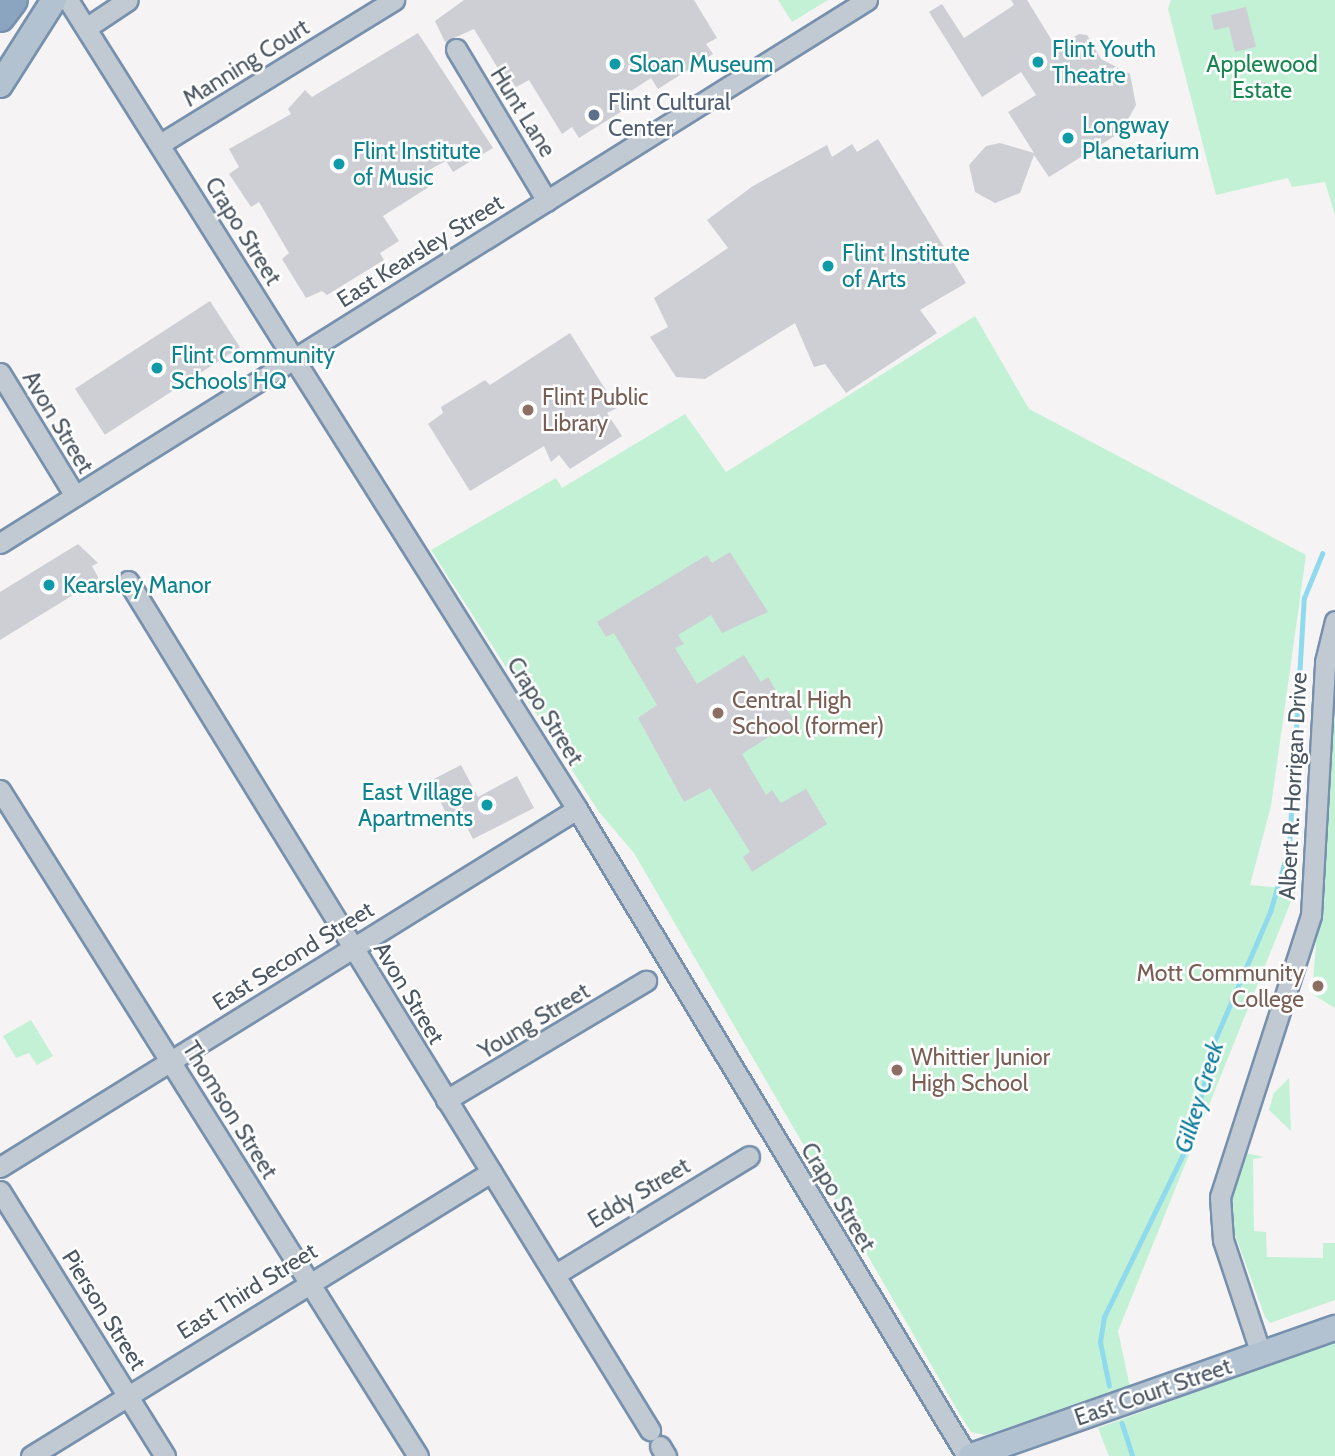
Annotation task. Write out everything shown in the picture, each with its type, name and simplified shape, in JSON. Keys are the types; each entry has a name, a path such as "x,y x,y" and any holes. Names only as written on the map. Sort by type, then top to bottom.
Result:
{"highway":[{"path":"0,17 12,0"}],"main road":[{"path":"0,85 54,0"},
{"name":"East Court Street","path":"969,1456 1335,1328"}],"street":[{"name":"Crapo Street","path":"68,0 577,809 969,1456"},
{"path":"86,28 128,0"},
{"name":"Manning Court","path":"160,144 394,0"},
{"name":"East Kearsley Street","path":"0,543 292,355 547,201 867,0"},
{"name":"Hunt Lane","path":"456,49 547,201"},
{"name":"Avon Street","path":"0,373 75,496"},
{"name":"Avon Street","path":"128,581 659,1444"},
{"name":"Albert R. Horrigan Drive","path":"1261,1354 1223,1240 1220,1197 1311,915 1325,662 1335,621"},
{"name":"Thomson Street","path":"0,790 171,1060 306,1282 418,1456"},
{"name":"East Second Street","path":"0,1167 352,946 577,809"},
{"name":"Young Street","path":"446,1100 646,981"},
{"name":"Eddy Street","path":"556,1274 749,1156"},
{"name":"East Third Street","path":"31,1456 306,1282 491,1172"},
{"name":"Pierson Street","path":"0,1191 165,1456"}],"green space":[{"path":"778,0 828,0 792,22"},
{"name":"Applewood Estate","path":"1171,0 1335,0 1335,215 1325,182 1292,187 1288,178 1216,195 1168,9"},
{"path":"975,316 1029,409 1306,555 1271,806 1250,885 1296,889 1118,1331 1130,1387 985,1435 971,1432 959,1413 634,853 599,812 431,550 556,478 562,488 685,414 726,472"},
{"path":"1335,713 1335,1008 1312,994"},
{"path":"31,1020 53,1056 37,1065 29,1053 16,1058 3,1036"},
{"path":"1289,1078 1291,1131 1269,1110 1274,1093"},
{"path":"1245,1153 1264,1157 1253,1159 1254,1231 1266,1232 1267,1257 1323,1258 1323,1243 1335,1243 1335,1300 1270,1323 1265,1317 1233,1229 1229,1199 1237,1159"},
{"path":"1335,1341 1335,1456 1109,1456 1098,1428"}],"building":[{"name":"Sloan Museum","path":"464,0 694,0 717,38 706,44 713,54 658,89 651,78 628,93 635,103 579,138 572,127 562,134 529,80 511,90 474,29 445,42 435,21"},
{"path":"1011,0 1027,0 1056,47 1079,34 1087,35 1101,59 1130,74 1136,105 1121,132 1049,177 1034,155 1020,193 995,203 975,192 969,165 986,146 1000,143 1034,153 1008,112 1036,95 1021,72 982,97 929,12 942,4 964,38 1014,5"},
{"path":"1246,7 1256,47 1235,52 1229,27 1214,30 1211,15"},
{"name":"Flint Institute of Music","path":"418,33 493,148 453,172 446,161 427,171 432,185 383,216 399,241 380,253 384,260 327,295 322,291 306,298 282,259 289,253 259,202 251,207 229,174 239,167 229,149 291,114 288,109 305,90 312,97"},
{"path":"1265,82 1268,94 1233,102 1230,91"},
{"name":"Flint Institute of Arts","path":"878,139 966,283 920,310 937,333 846,393 825,364 814,367 795,323 705,379 676,377 650,337 668,327 654,298 728,248 707,220 753,186 827,145 832,157 852,144 857,152"},
{"name":"Flint Community Schools HQ","path":"210,301 240,347 105,435 75,389"},
{"name":"Flint Public Library","path":"570,333 617,408 607,413 622,436 570,469 559,455 551,462 544,446 470,491 428,424 443,413 441,407 485,380 490,385"},
{"name":"Kearsley Manor","path":"78,544 98,563 92,566 99,579 0,640 0,592"},
{"name":"Central High School (former)","path":"730,552 768,612 722,633 711,615 678,635 684,644 675,648 697,684 744,655 761,682 768,677 794,721 742,754 766,795 772,790 781,803 806,789 827,824 752,872 743,857 750,852 710,788 684,802 638,718 657,705 614,633 606,637 597,622 707,555 712,563"},
{"name":"East Village Apartments","path":"461,765 478,797 517,776 534,808 473,839 461,816 450,821 430,781"}],"waterway":[{"name":"Gilkey Creek","path":"1109,1386 1100,1342 1104,1317 1191,1138 1214,1042 1270,912 1289,847 1304,598 1322,554"},
{"name":"Gilkey Creek","path":"1122,1423 1133,1456"}],"place":[{"name":"Flint Youth Theatre","path":"1038,62"},
{"name":"Sloan Museum","path":"615,64"},
{"name":"Flint Cultural Center","path":"594,115"},
{"name":"Longway Planetarium","path":"1068,138"},
{"name":"Flint Institute of Music","path":"339,164"},
{"name":"Flint Institute of Arts","path":"828,266"},
{"name":"Flint Community Schools HQ","path":"157,368"},
{"name":"Flint Public Library","path":"528,410"},
{"name":"Kearsley Manor","path":"49,585"},
{"name":"Central High School (former)","path":"718,713"},
{"name":"East Village Apartments","path":"487,805"},
{"name":"Mott Community College","path":"1318,986"},
{"name":"Whittier Junior High School","path":"897,1070"}]}
